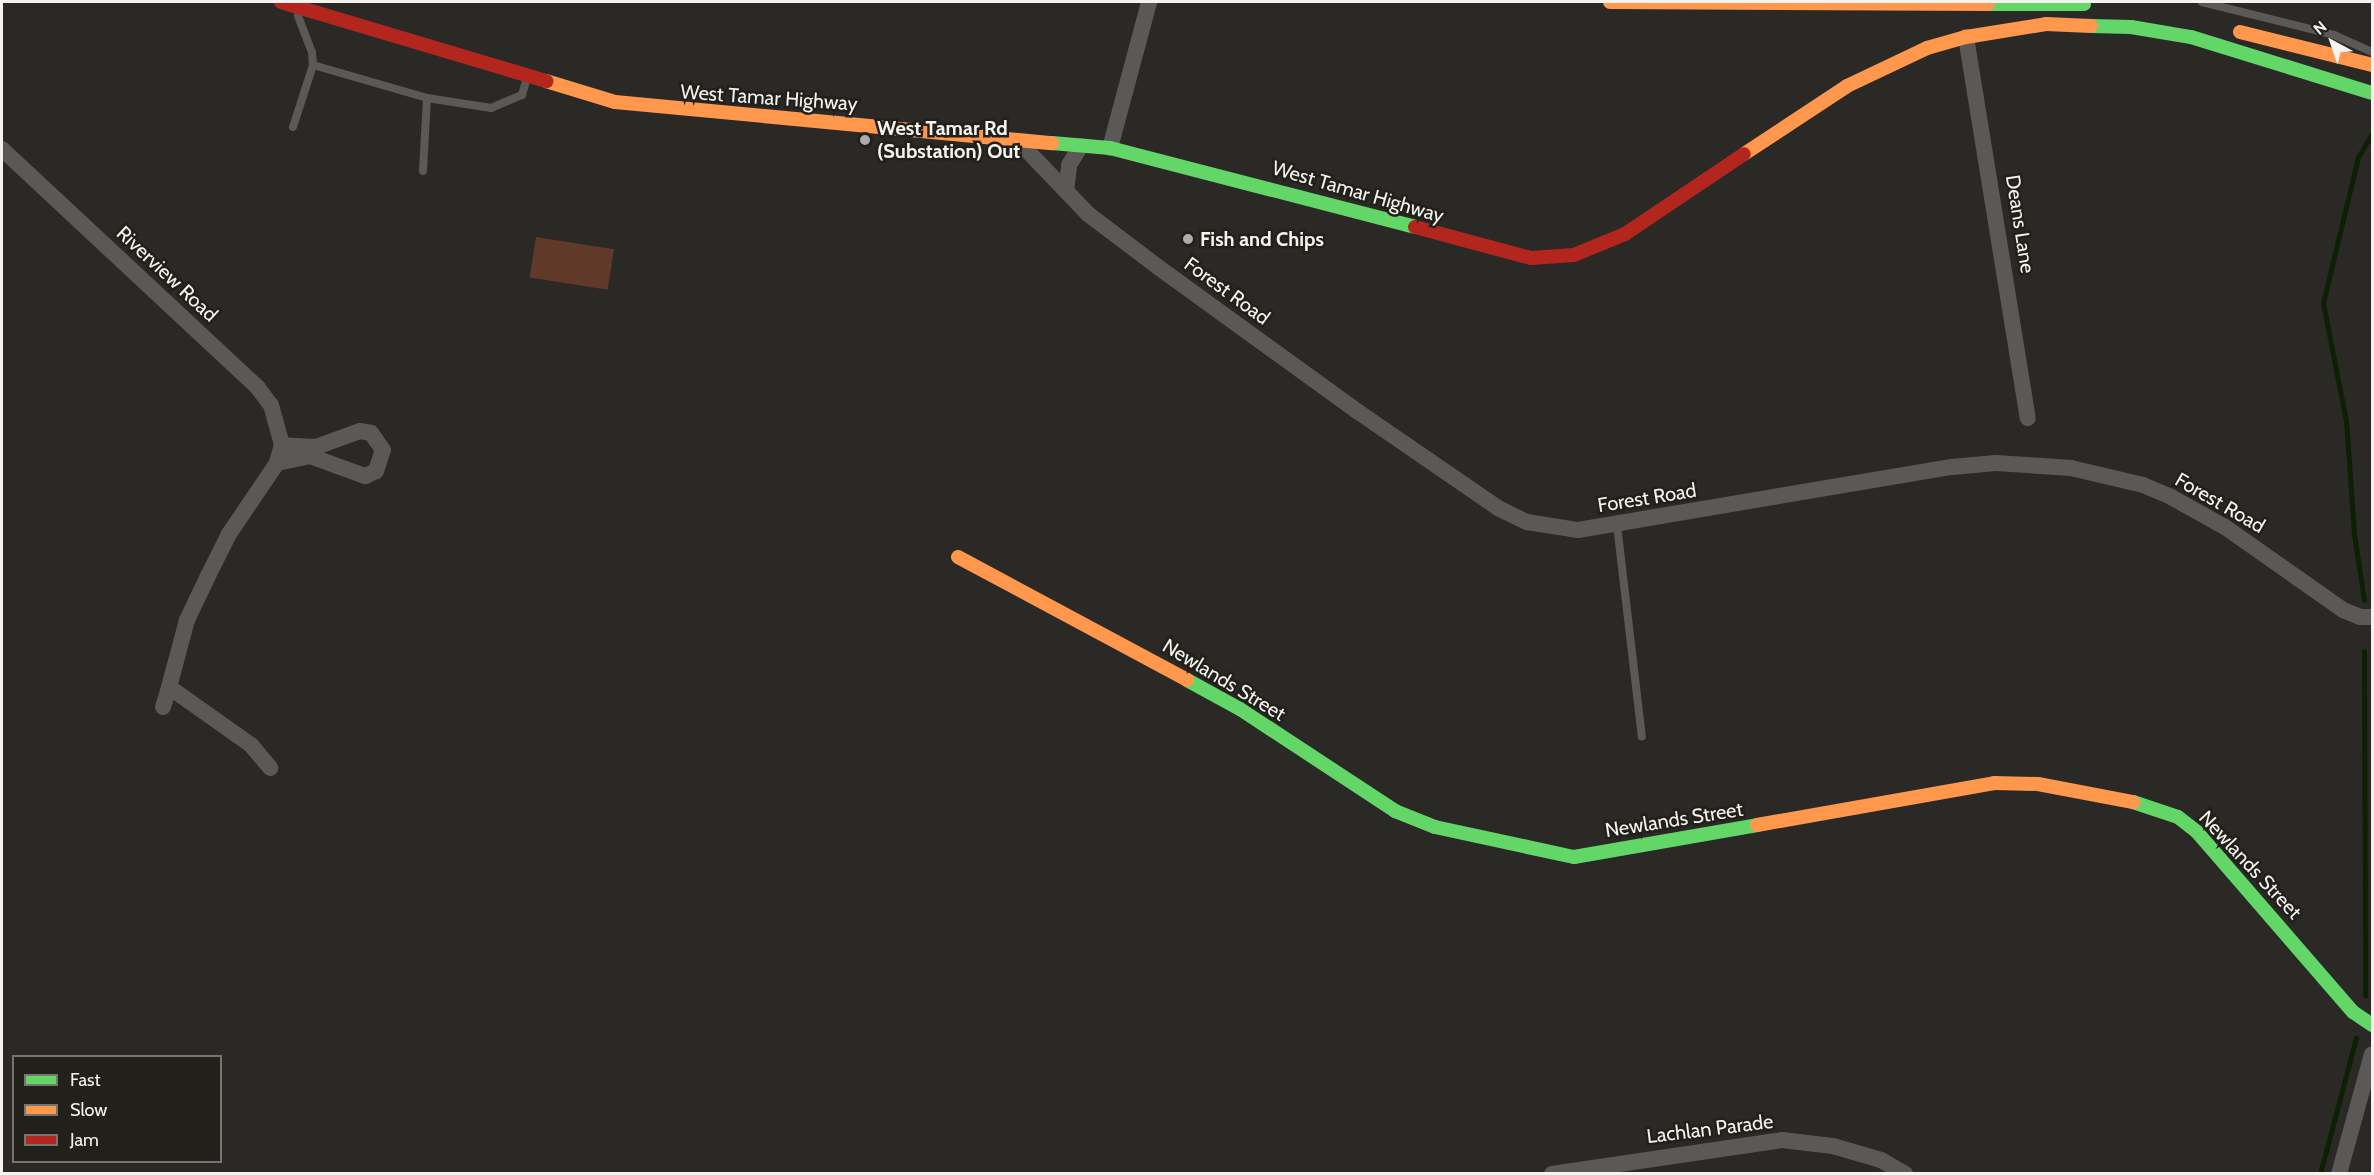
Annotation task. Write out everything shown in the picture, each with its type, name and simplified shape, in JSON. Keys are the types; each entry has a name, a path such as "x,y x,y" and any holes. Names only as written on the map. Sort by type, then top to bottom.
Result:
{"main road":[{"path":"1610,2 1975,2 2104,6"},
{"name":"West Tamar Highway","path":"286,3 527,78 615,102 664,110 1015,138 1110,148 1225,175 1531,258 1574,255 1625,234 1847,86 1926,48 1966,37 2046,24 2131,27 2191,37 2373,93"},
{"path":"2230,29 2373,65"},
{"name":"Newlands Street","path":"958,557 1240,709 1395,811 1435,827 1552,855 1574,857 1994,783 2038,784 2153,806 2178,817 2197,832 2353,1012 2373,1025"}],"street":[{"path":"1110,148 1149,2"},
{"name":"Deans Lane","path":"1966,37 2028,418"},
{"name":"Forest Road","path":"1015,138 1088,214 1158,267 1498,508 1527,522 1555,529 1617,525 1952,467 1996,463 2071,468 2143,485 2171,497 2225,526 2343,610 2360,618 2373,616"},
{"path":"1066,191 1069,165 1081,146"},
{"name":"Riverview Road","path":"2,149 258,388 271,405 282,445"},
{"path":"163,707 187,620 229,534 277,463 282,445 316,447 360,431 371,433 379,441 382,460 376,471 365,477 310,456 277,463"},
{"path":"169,687 250,746 270,768"},
{"path":"2339,1173 2373,1054"},
{"name":"Lachlan Parade","path":"1552,1173 1782,1140 1833,1146 1881,1160 1905,1173"}],"lane":[{"path":"2202,2 2334,35 2373,52"},
{"path":"286,3 304,25 313,65 293,128"},
{"path":"313,65 427,98 491,108 522,95 527,78"},
{"path":"423,171 427,98"},
{"path":"1617,525 1642,737"}],"shaded area":[{"path":"536,237 614,249 608,290 530,277"}],"waterway":[{"path":"2364,600 2354,534 2346,421 2323,303 2358,157 2372,134"},
{"path":"2364,651 2365,996"},
{"path":"2320,1174 2356,1038"}],"traffic: fast":[{"path":"1988,4 2084,4"},
{"path":"2091,26 2131,27 2191,37 2372,93"},
{"path":"1052,143 1110,148 1415,227"},
{"path":"1187,680 1240,709 1395,811 1435,827 1574,857 1757,825"},
{"path":"2133,802 2178,817 2197,832 2353,1012 2372,1025"}],"traffic: slow":[{"path":"1610,2 1988,4"},
{"path":"1744,154 1847,86 1927,48 1966,37 2046,24 2091,26"},
{"path":"2240,32 2372,65"},
{"path":"546,81 615,102 1052,143"},
{"path":"958,557 1187,680"},
{"path":"1757,825 1994,783 2038,784 2133,802"}],"traffic: jam":[{"path":"281,2 546,81"},
{"path":"1415,227 1531,258 1574,255 1625,234 1744,154"}],"place":[{"name":"West Tamar Rd (Substation) Out","path":"865,140"},
{"name":"Fish and Chips","path":"1188,239"}]}
